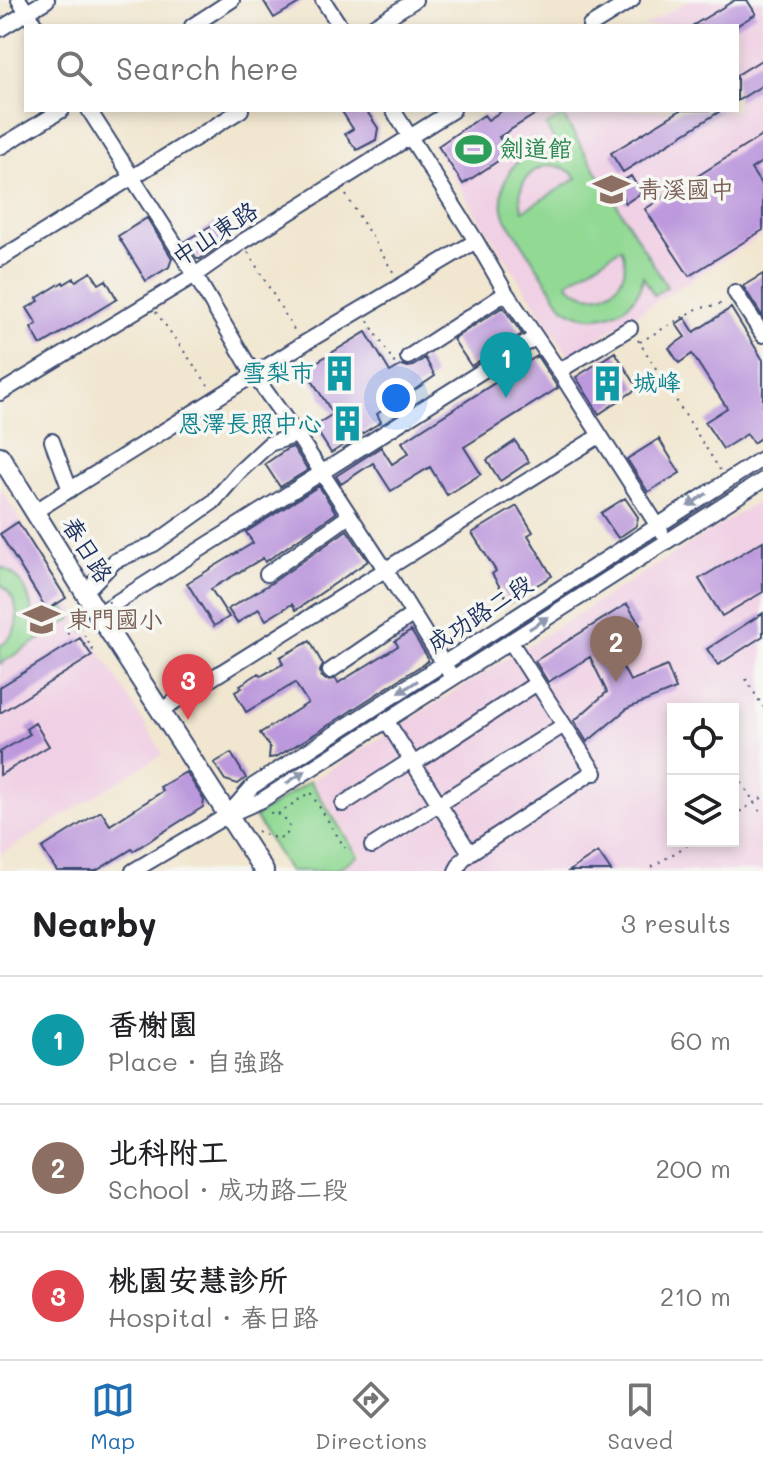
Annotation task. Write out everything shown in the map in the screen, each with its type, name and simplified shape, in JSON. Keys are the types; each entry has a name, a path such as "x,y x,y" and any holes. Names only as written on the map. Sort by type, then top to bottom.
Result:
{"main road":[{"name":"春日路","path":"0,456 85,592 102,606 161,710 264,871"}],"street":[{"path":"0,29 23,6 47,0"},
{"path":"195,24 232,0"},
{"path":"323,0 339,24"},
{"path":"377,24 415,0"},
{"path":"593,24 632,0"},
{"path":"23,6 35,24"},
{"path":"0,147 59,112"},
{"path":"90,112 195,275 254,375 385,569 447,671"},
{"path":"0,259 238,112"},
{"path":"394,112 506,293 668,541"},
{"name":"中山東路","path":"0,393 195,275 242,242 450,112"},
{"path":"34,512 303,344 476,241"},
{"path":"408,357 506,293"},
{"path":"738,296 763,335"},
{"path":"559,371 630,328"},
{"path":"102,606 322,474 536,337"},
{"path":"85,592 115,561 154,544 213,502 269,444 297,435"},
{"path":"161,710 599,436"},
{"path":"52,441 70,490"},
{"name":"成功路二段","path":"228,815 253,786 447,671 763,458"},
{"path":"732,478 747,491"},
{"name":"成功路二段","path":"133,871 228,815 262,800 386,720 447,671 510,641 763,480"},
{"path":"267,574 349,516"},
{"path":"330,671 412,615"},
{"path":"456,871 470,853 595,772 510,641"},
{"path":"343,804 537,683"},
{"path":"386,720 470,853"},
{"path":"372,846 564,725"}],"path":[{"path":"337,183 402,286"},
{"path":"242,242 303,344"},
{"path":"639,342 697,309 738,296"},
{"path":"149,301 216,398"},
{"path":"361,310 395,364 408,357"},
{"path":"630,328 732,478"},
{"path":"67,634 113,608 102,606"},
{"path":"80,628 94,652"},
{"path":"746,679 763,707"},
{"path":"737,775 763,816"},
{"path":"278,814 310,792 345,848"},
{"path":"739,812 763,797"},
{"path":"256,830 272,838 285,837 289,831 289,823 278,814 258,811"},
{"path":"652,867 684,847"}],"shaded area":[{"name":"青溪國中","path":"690,0 763,0 763,235 569,356 432,145 490,112 739,112 739,24 648,24"},
{"name":"東門國小","path":"0,487 163,754 0,855"},
{"path":"763,498 763,871 337,871 361,856 312,781"}],"green space":[{"path":"563,116 667,287 654,295 643,276 632,300 612,314 600,317 575,314 563,307 505,217 502,203 506,178 521,158 545,148 559,148 546,126","holes":["549,165 564,168 577,178 523,211 520,195 524,181 534,171","621,248 625,261 624,273 610,291 589,295 578,292 567,283"]},
{"path":"0,567 16,576 26,590 32,625 64,606 72,619 0,664 0,646 13,632 17,615 12,598 0,584"},
{"path":"310,781 358,856 334,871 289,871 255,817"}],"building":[{"path":"263,0 304,0 274,18"},
{"path":"735,0 747,0 756,14 739,24 695,24"},
{"path":"763,59 763,85 739,100 739,74"},
{"path":"342,112 367,112 378,128 376,140 357,150 345,134 353,129"},
{"name":"劍道館","path":"500,112 539,112 499,137 510,153 463,184 438,146 484,115 488,120"},
{"path":"678,112 719,112 623,172 611,153"},
{"path":"763,135 763,161 751,169 763,187 763,230 689,276 645,209"},
{"path":"631,176 641,193 626,203 615,186"},
{"path":"147,218 172,258 169,267 146,281 118,236"},
{"path":"219,221 230,238 197,259 185,241"},
{"path":"91,272 99,284 106,280 117,299 41,345 31,328 37,324 27,308 63,282 74,278 76,281"},
{"path":"763,274 763,317 743,286"},
{"path":"503,307 522,334 471,366 453,339"},
{"path":"731,308 763,360 763,436 753,443 747,434 723,449 705,422 727,408 692,354 679,363 669,348 685,337 676,324 685,318 694,332"},
{"path":"366,332 390,372 402,365 413,366 425,358 435,376 403,402 400,398 377,414 381,422 331,453 314,426 333,414 305,369"},
{"name":"城峰","path":"615,352 638,388 599,414 576,377"},
{"path":"537,356 558,388 464,447 481,474 447,495 430,467 391,491 373,463 341,484 336,476 381,447 392,464 409,453 402,442"},
{"name":"城峰","path":"659,439 680,473 648,492 627,459"},
{"path":"515,441 529,462 500,481 487,460"},
{"path":"293,447 308,470 280,487 265,464"},
{"path":"319,486 336,513 265,562 263,558 211,589 229,617 214,626 187,583 253,543 246,532"},
{"path":"625,498 638,517 636,526 618,538 601,513"},
{"path":"517,506 533,532 528,535 552,576 509,602 492,574 496,571 472,533"},
{"path":"18,522 66,598 47,610 0,534"},
{"path":"347,530 368,561 296,610 292,604 266,620 259,609 237,623 228,609"},
{"path":"763,541 763,592 722,616 699,579"},
{"path":"627,604 640,625 611,644 630,681 667,666 676,689 628,708 587,742 574,721 607,692 590,657 548,682 535,661"},
{"path":"763,613 763,636 718,665 707,649"},
{"path":"411,631 428,661 318,732 269,758 270,747 260,733 308,703 295,683 246,712 235,692 242,688 240,685 259,673 261,676 283,664 280,657 310,641 323,665 321,676 326,680 336,679 338,683 398,646 395,641"},
{"path":"80,638 92,656 0,713 0,687"},
{"path":"35,723 49,746 0,775 0,752 30,734 26,729"},
{"path":"231,753 246,778 238,784 225,780 214,763"},
{"path":"186,772 204,800 203,807 96,871 57,871 42,848 101,811 110,825 163,791 160,787"},
{"path":"598,852 611,871 569,871"}],"place":[{"name":"劍道館","path":"474,149"},
{"name":"青溪國中","path":"612,190"},
{"name":"雪梨市","path":"340,373"},
{"name":"城峰","path":"607,383"},
{"name":"香榭園","path":"506,398"},
{"name":"恩澤長照中心","path":"348,424"},
{"name":"東門國小","path":"41,620"},
{"name":"北科附工","path":"616,682"},
{"name":"桃園安慧診所","path":"188,720"}]}
